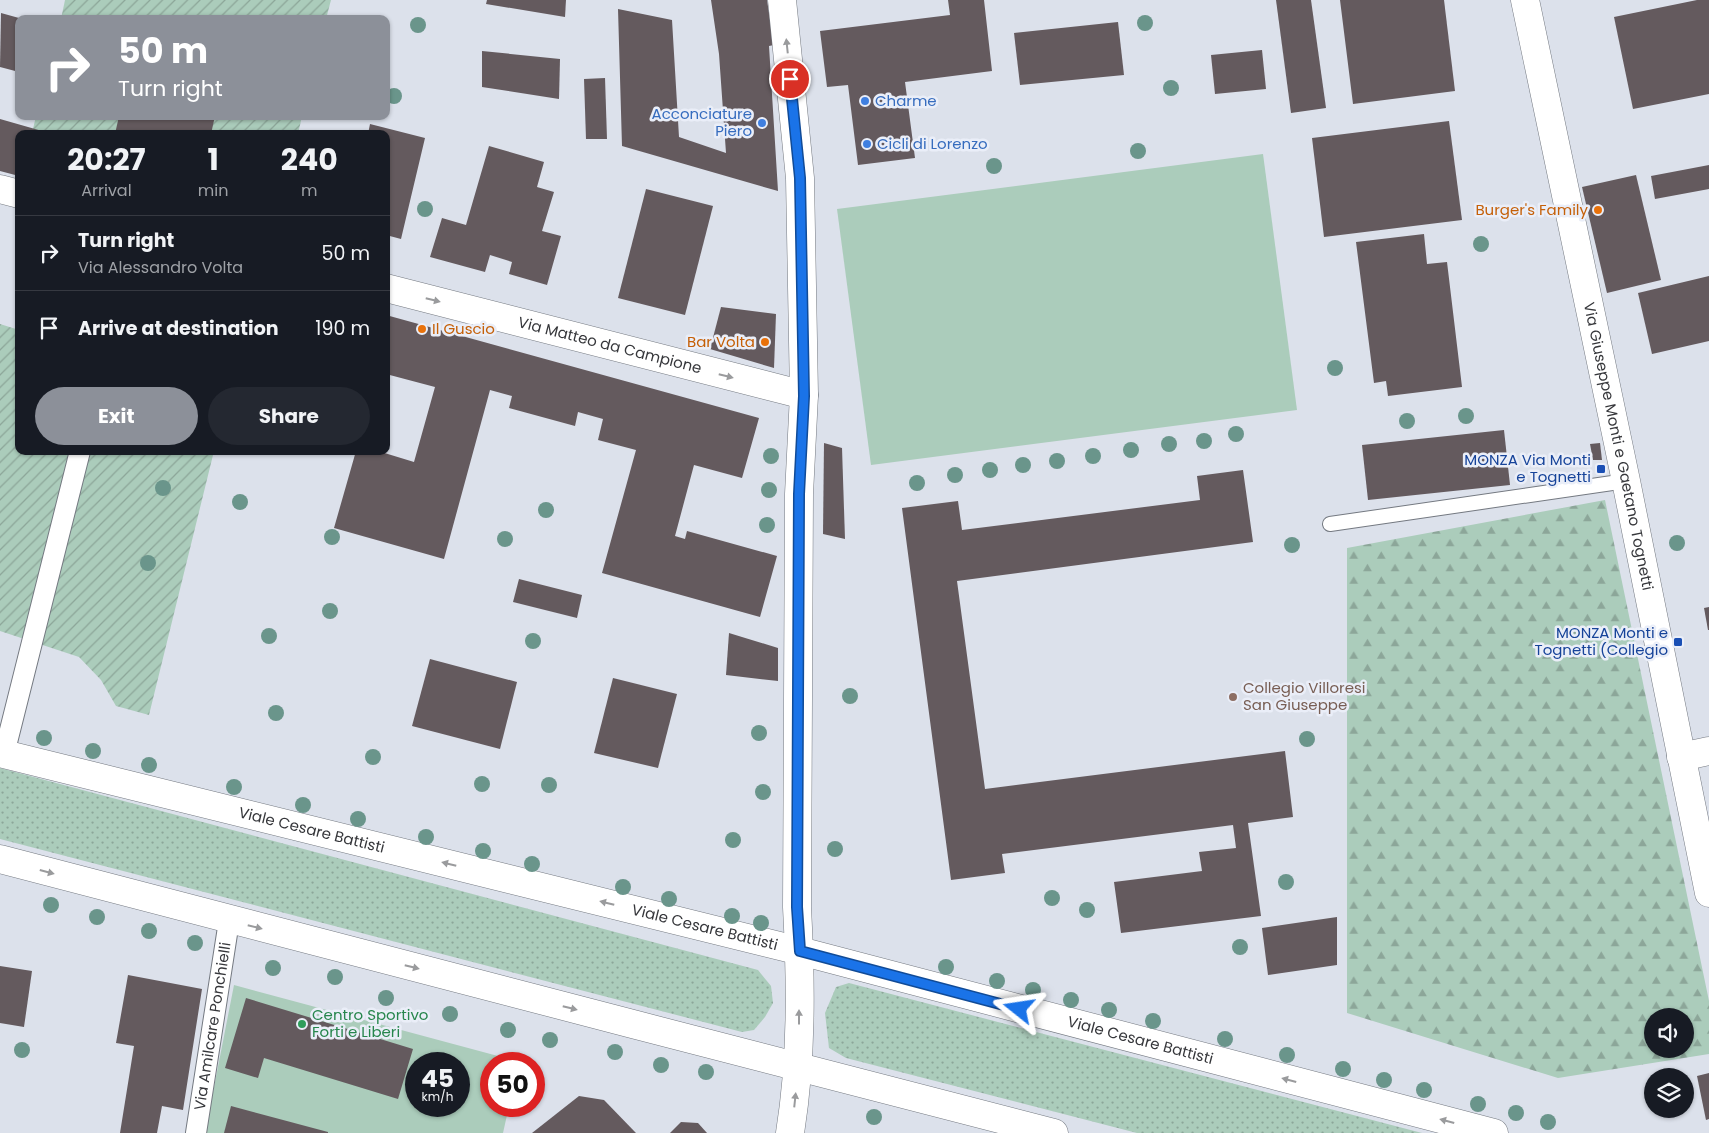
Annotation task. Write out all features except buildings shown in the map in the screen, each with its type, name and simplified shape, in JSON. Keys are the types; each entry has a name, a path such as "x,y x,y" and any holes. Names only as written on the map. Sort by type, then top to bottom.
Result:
{"main road":[{"path":"782,0 800,178 804,396 799,503 797,907 800,951 799,1066 790,1133"},
{"name":"Via Giuseppe Monti e Gaetano Tognetti","path":"1524,0 1626,481 1709,893"},
{"path":"0,189 15,193"},
{"name":"Via Matteo da Campione","path":"390,289 804,396"},
{"path":"1681,757 1709,751"},
{"name":"Viale Cesare Battisti","path":"2,753 800,951 1494,1133"},
{"path":"0,859 229,921 1054,1133"}],"street":[{"path":"2,753 79,455"},
{"name":"Via Amilcare Ponchielli","path":"196,1133 229,921"}],"lane":[{"path":"1330,524 1626,481"}],"green space":[{"path":"65,0 331,0 327,15 62,15"},
{"path":"35,120 301,120 299,130 33,129"},
{"path":"1263,154 1297,410 871,465 837,209"},
{"path":"0,324 15,329 15,455 213,455 149,715 116,706 101,680 79,657 0,631"},
{"path":"1605,500 1709,1001 1709,1054 1694,1056 1694,1008 1644,1008 1644,1058 1684,1058 1558,1078 1347,1013 1347,548"},
{"path":"0,768 758,970 771,986 773,1003 765,1017 754,1030 742,1032 0,839"},
{"path":"849,983 1422,1133 1137,1133 846,1058 829,1048 825,1013 836,987"},
{"name":"Centro Sportivo Forti e Liberi","path":"234,985 483,1052 480,1052 480,1117 507,1117 503,1133 205,1133"}],"place":[{"name":"Charme","path":"865,101"},
{"name":"Acconciature Piero","path":"762,123"},
{"name":"Cicli di Lorenzo","path":"867,144"},
{"name":"Burger's Family","path":"1598,210"},
{"name":"Il Guscio","path":"422,329"},
{"name":"Bar Volta","path":"765,342"},
{"name":"MONZA Via Monti e Tognetti","path":"1601,469"},
{"name":"MONZA Monti e Tognetti (Collegio","path":"1678,642"},
{"name":"Collegio Villoresi San Giuseppe","path":"1233,697"},
{"name":"Centro Sportivo Forti e Liberi","path":"302,1024"}],"route":[{"path":"790,79 800,178 804,396 799,494 797,907 800,951 1019,1009"}]}
